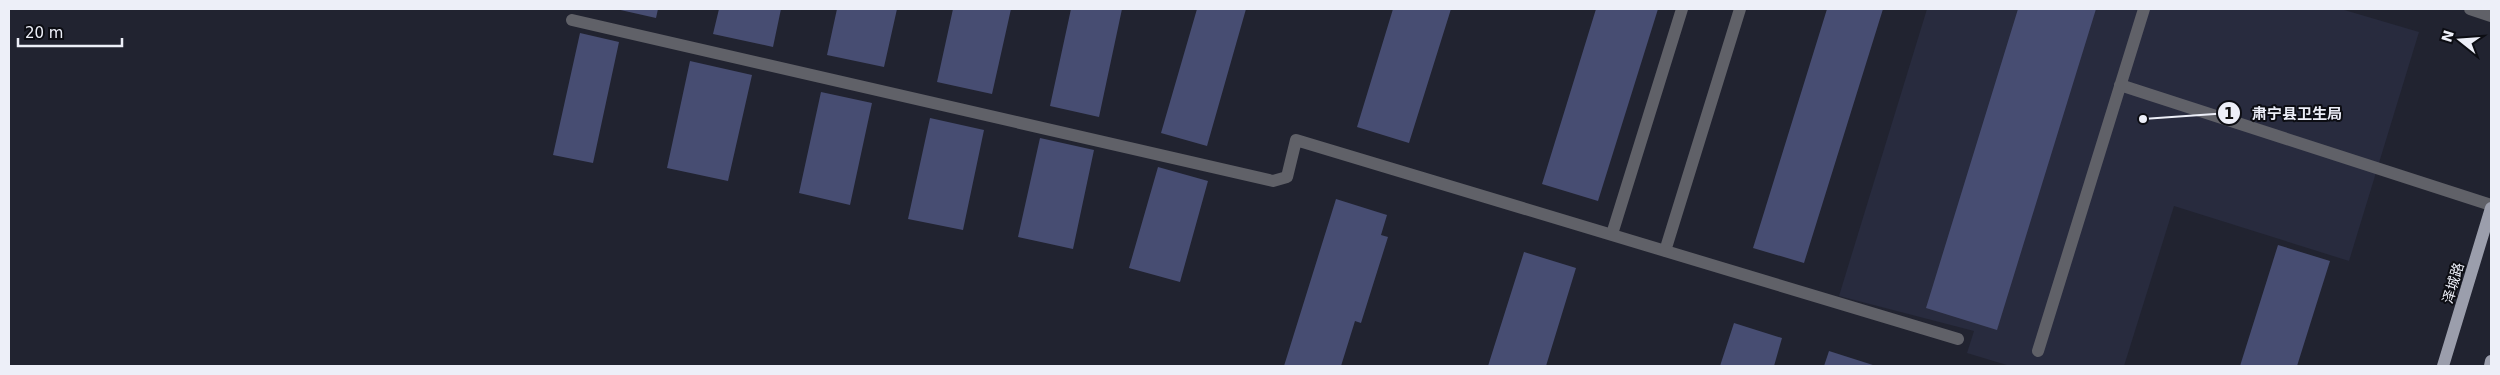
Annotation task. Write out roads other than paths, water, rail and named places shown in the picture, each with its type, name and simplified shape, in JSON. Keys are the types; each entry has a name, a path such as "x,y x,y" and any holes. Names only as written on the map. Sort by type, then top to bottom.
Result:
{"main road":[{"name":"泽城路","path":"2443,366 2491,206"},
{"path":"2490,366 2491,361"}],"street":[{"path":"1612,234 1682,9"},
{"path":"1665,250 1740,9"},
{"path":"2038,351 2144,9"},
{"path":"2470,9 2491,16"},
{"path":"572,20 1273,181 1287,177 1296,140 1958,339"},
{"path":"2120,85 2491,206"}],"place":[{"name":"肃宁县卫生局","path":"2143,119"}]}
